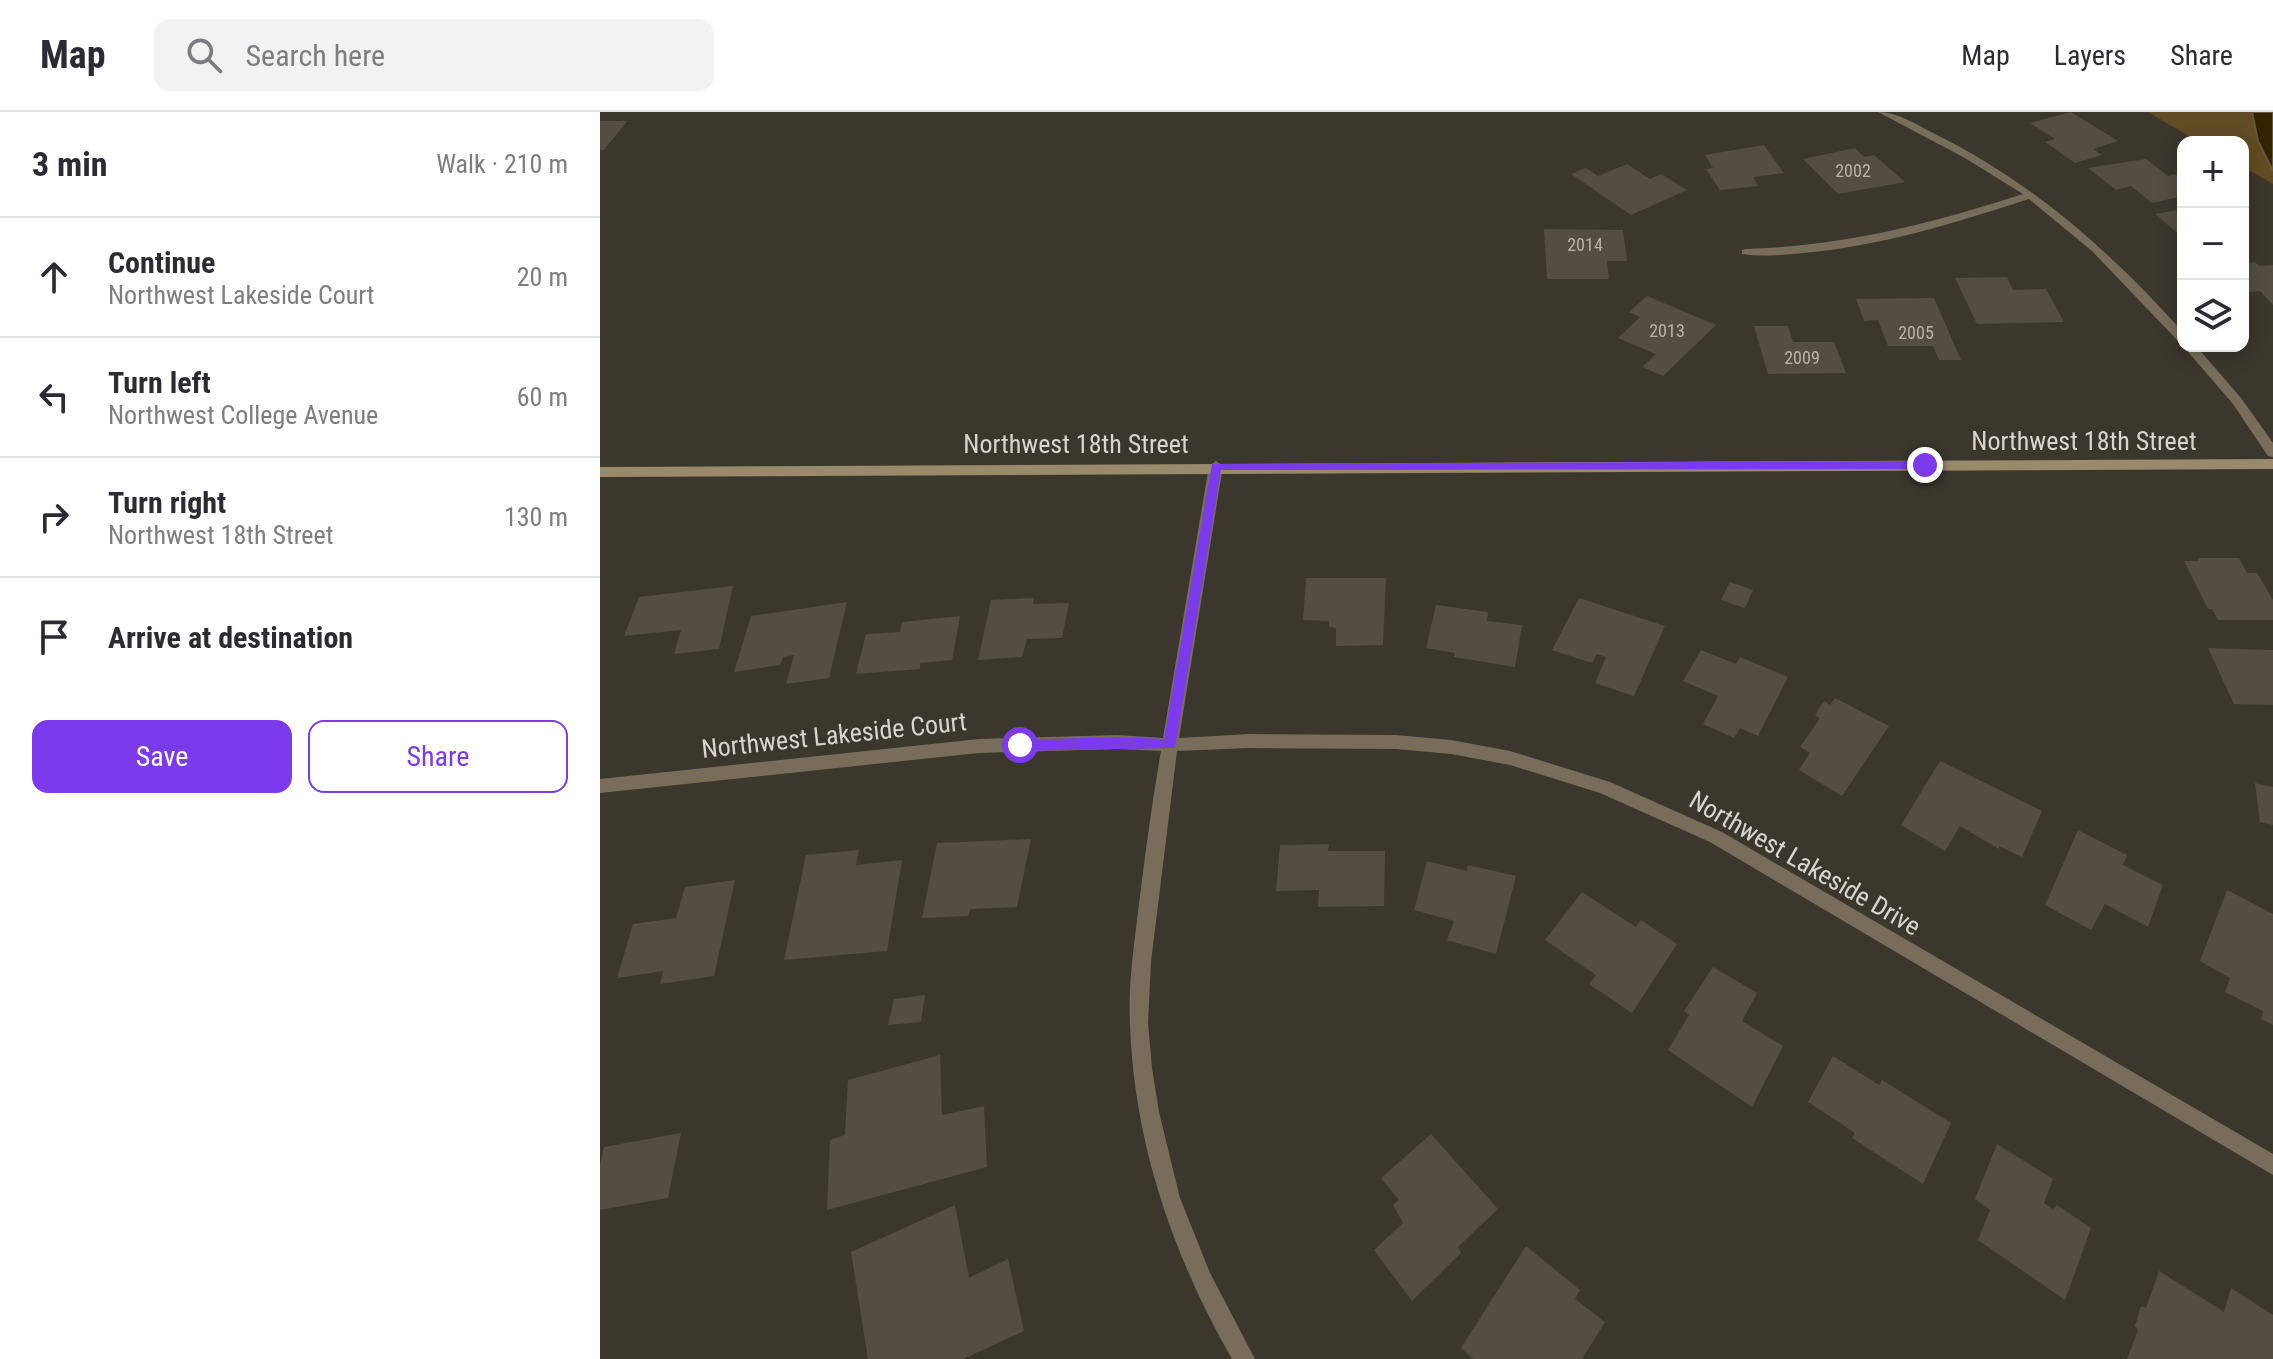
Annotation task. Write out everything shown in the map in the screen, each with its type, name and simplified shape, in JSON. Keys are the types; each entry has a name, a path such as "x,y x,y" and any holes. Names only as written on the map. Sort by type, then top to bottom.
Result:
{"main road":[{"name":"Northwest 18th Street","path":"600,472 1216,466 2273,464"}],"street":[{"path":"1883,112 1996,171 2031,195 2104,255 2177,333"},
{"path":"1746,252 1792,253 1903,236 2031,195"},
{"path":"2194,352 2237,401 2273,453"},
{"path":"1216,466 1170,745 1143,951 1139,1020 1144,1083 1158,1159 1184,1244 1244,1359"},
{"name":"Northwest Lakeside Drive","path":"1170,745 1250,741 1396,742 1451,747 1554,770 1604,787 1705,831 1757,860 2024,1021 2273,1165"},
{"name":"Northwest Lakeside Court","path":"600,786 979,746 1117,742 1170,745"}],"shaded area":[{"path":"2148,112 2273,112 2273,184 2249,170 2249,136 2189,136"},
{"path":"2252,112 2273,112 2273,171 2258,141"}],"building":[{"path":"2071,112 2118,141 2093,149 2102,155 2075,163 2045,142 2055,139 2030,123"},
{"path":"600,121 627,121 604,150 600,150"},
{"path":"1764,145 1784,173 1753,177 1758,186 1720,190 1706,169 1713,168 1705,155"},
{"path":"1855,148 1864,157 1874,155 1905,182 1838,194 1803,159"},
{"path":"2146,159 2168,176 2177,176 2177,197 2152,203 2131,186 2116,190 2088,168"},
{"path":"1627,164 1650,179 1661,174 1687,190 1631,215 1571,174 1586,168 1598,176"},
{"path":"2177,210 2177,233 2155,214"},
{"path":"1544,229 1623,230 1627,261 1607,261 1609,279 1547,279"},
{"path":"2249,262 2255,262 2259,266 2273,265 2273,305 2260,291 2249,292"},
{"path":"2007,277 2013,290 2046,289 2064,322 1977,324 1955,278"},
{"path":"1647,296 1716,325 1663,376 1642,367 1656,354 1618,338 1640,317 1629,312"},
{"path":"1934,298 1961,360 1939,360 1933,346 1888,346 1878,320 1864,321 1856,299"},
{"path":"1754,326 1788,326 1793,342 1834,342 1846,373 1768,374"},
{"path":"2198,558 2239,558 2247,573 2257,573 2273,600 2273,620 2218,620 2212,609 2208,609 2184,561 2199,561"},
{"path":"1306,578 1386,578 1383,645 1336,646 1336,628 1329,627 1329,621 1303,620"},
{"path":"1730,582 1753,590 1745,608 1721,600"},
{"path":"733,586 719,649 674,654 681,630 624,636 639,597"},
{"path":"1034,598 1033,604 1069,603 1062,638 1027,639 1022,657 978,660 991,600"},
{"path":"1579,598 1665,626 1634,696 1595,683 1606,657 1597,654 1592,663 1552,650"},
{"path":"847,602 829,678 786,684 794,655 783,657 780,665 734,672 751,616"},
{"path":"1436,605 1488,612 1487,621 1522,625 1515,667 1454,657 1455,653 1426,648"},
{"path":"960,616 952,660 920,663 920,669 856,674 866,634 900,632 902,622"},
{"path":"2208,648 2273,650 2273,705 2234,704"},
{"path":"1701,650 1736,664 1740,657 1788,677 1758,736 1740,728 1734,738 1703,724 1718,696 1683,681"},
{"path":"1835,698 1889,726 1842,796 1799,770 1810,753 1800,747 1820,718 1815,715 1824,701 1830,705"},
{"path":"1940,761 2042,811 2022,857 1999,846 1999,849 1960,826 1945,851 1901,825"},
{"path":"2255,783 2273,787 2273,825 2260,822"},
{"path":"2078,830 2127,855 2123,865 2163,885 2148,927 2105,904 2091,930 2045,905"},
{"path":"1031,839 1017,907 970,909 968,916 922,918 937,843"},
{"path":"1329,844 1328,851 1385,851 1384,906 1318,907 1319,890 1276,891 1280,845"},
{"path":"859,850 856,865 902,860 887,951 784,960 806,855"},
{"path":"1427,861 1467,871 1468,865 1516,876 1496,954 1447,940 1454,921 1414,910"},
{"path":"735,880 714,976 660,984 663,971 617,978 633,924 676,918 685,887"},
{"path":"2227,890 2273,914 2273,1025 2261,1019 2263,1011 2225,992 2230,978 2200,961"},
{"path":"1582,892 1636,927 1641,920 1677,944 1632,1013 1589,984 1596,975 1545,940"},
{"path":"1713,967 1757,993 1742,1021 1783,1046 1752,1107 1668,1050 1689,1015 1684,1011"},
{"path":"925,995 921,1022 888,1025 894,999"},
{"path":"940,1055 942,1115 984,1106 987,1167 827,1210 830,1140 845,1135 848,1080"},
{"path":"1833,1056 1879,1085 1882,1080 1951,1123 1923,1184 1852,1138 1855,1133 1808,1102"},
{"path":"681,1133 668,1198 600,1210 600,1165 604,1147"},
{"path":"1431,1134 1498,1209 1458,1247 1461,1253 1412,1301 1374,1250 1403,1223 1393,1205 1399,1200 1381,1178"},
{"path":"1997,1144 2053,1179 2044,1203 2053,1209 2057,1205 2091,1228 2065,1300 1978,1240 1990,1210 1975,1199"},
{"path":"955,1205 969,1278 1008,1259 1024,1331 963,1359 868,1359 851,1252"},
{"path":"1526,1246 1580,1290 1575,1299 1605,1322 1582,1359 1473,1359 1461,1348"},
{"path":"2159,1271 2224,1312 2231,1288 2273,1315 2273,1359 2127,1359 2138,1330 2135,1326 2141,1306 2146,1308"}],"route":[{"path":"1020,745 1117,742 1170,745 1174,705 1216,466 1925,465"}]}
